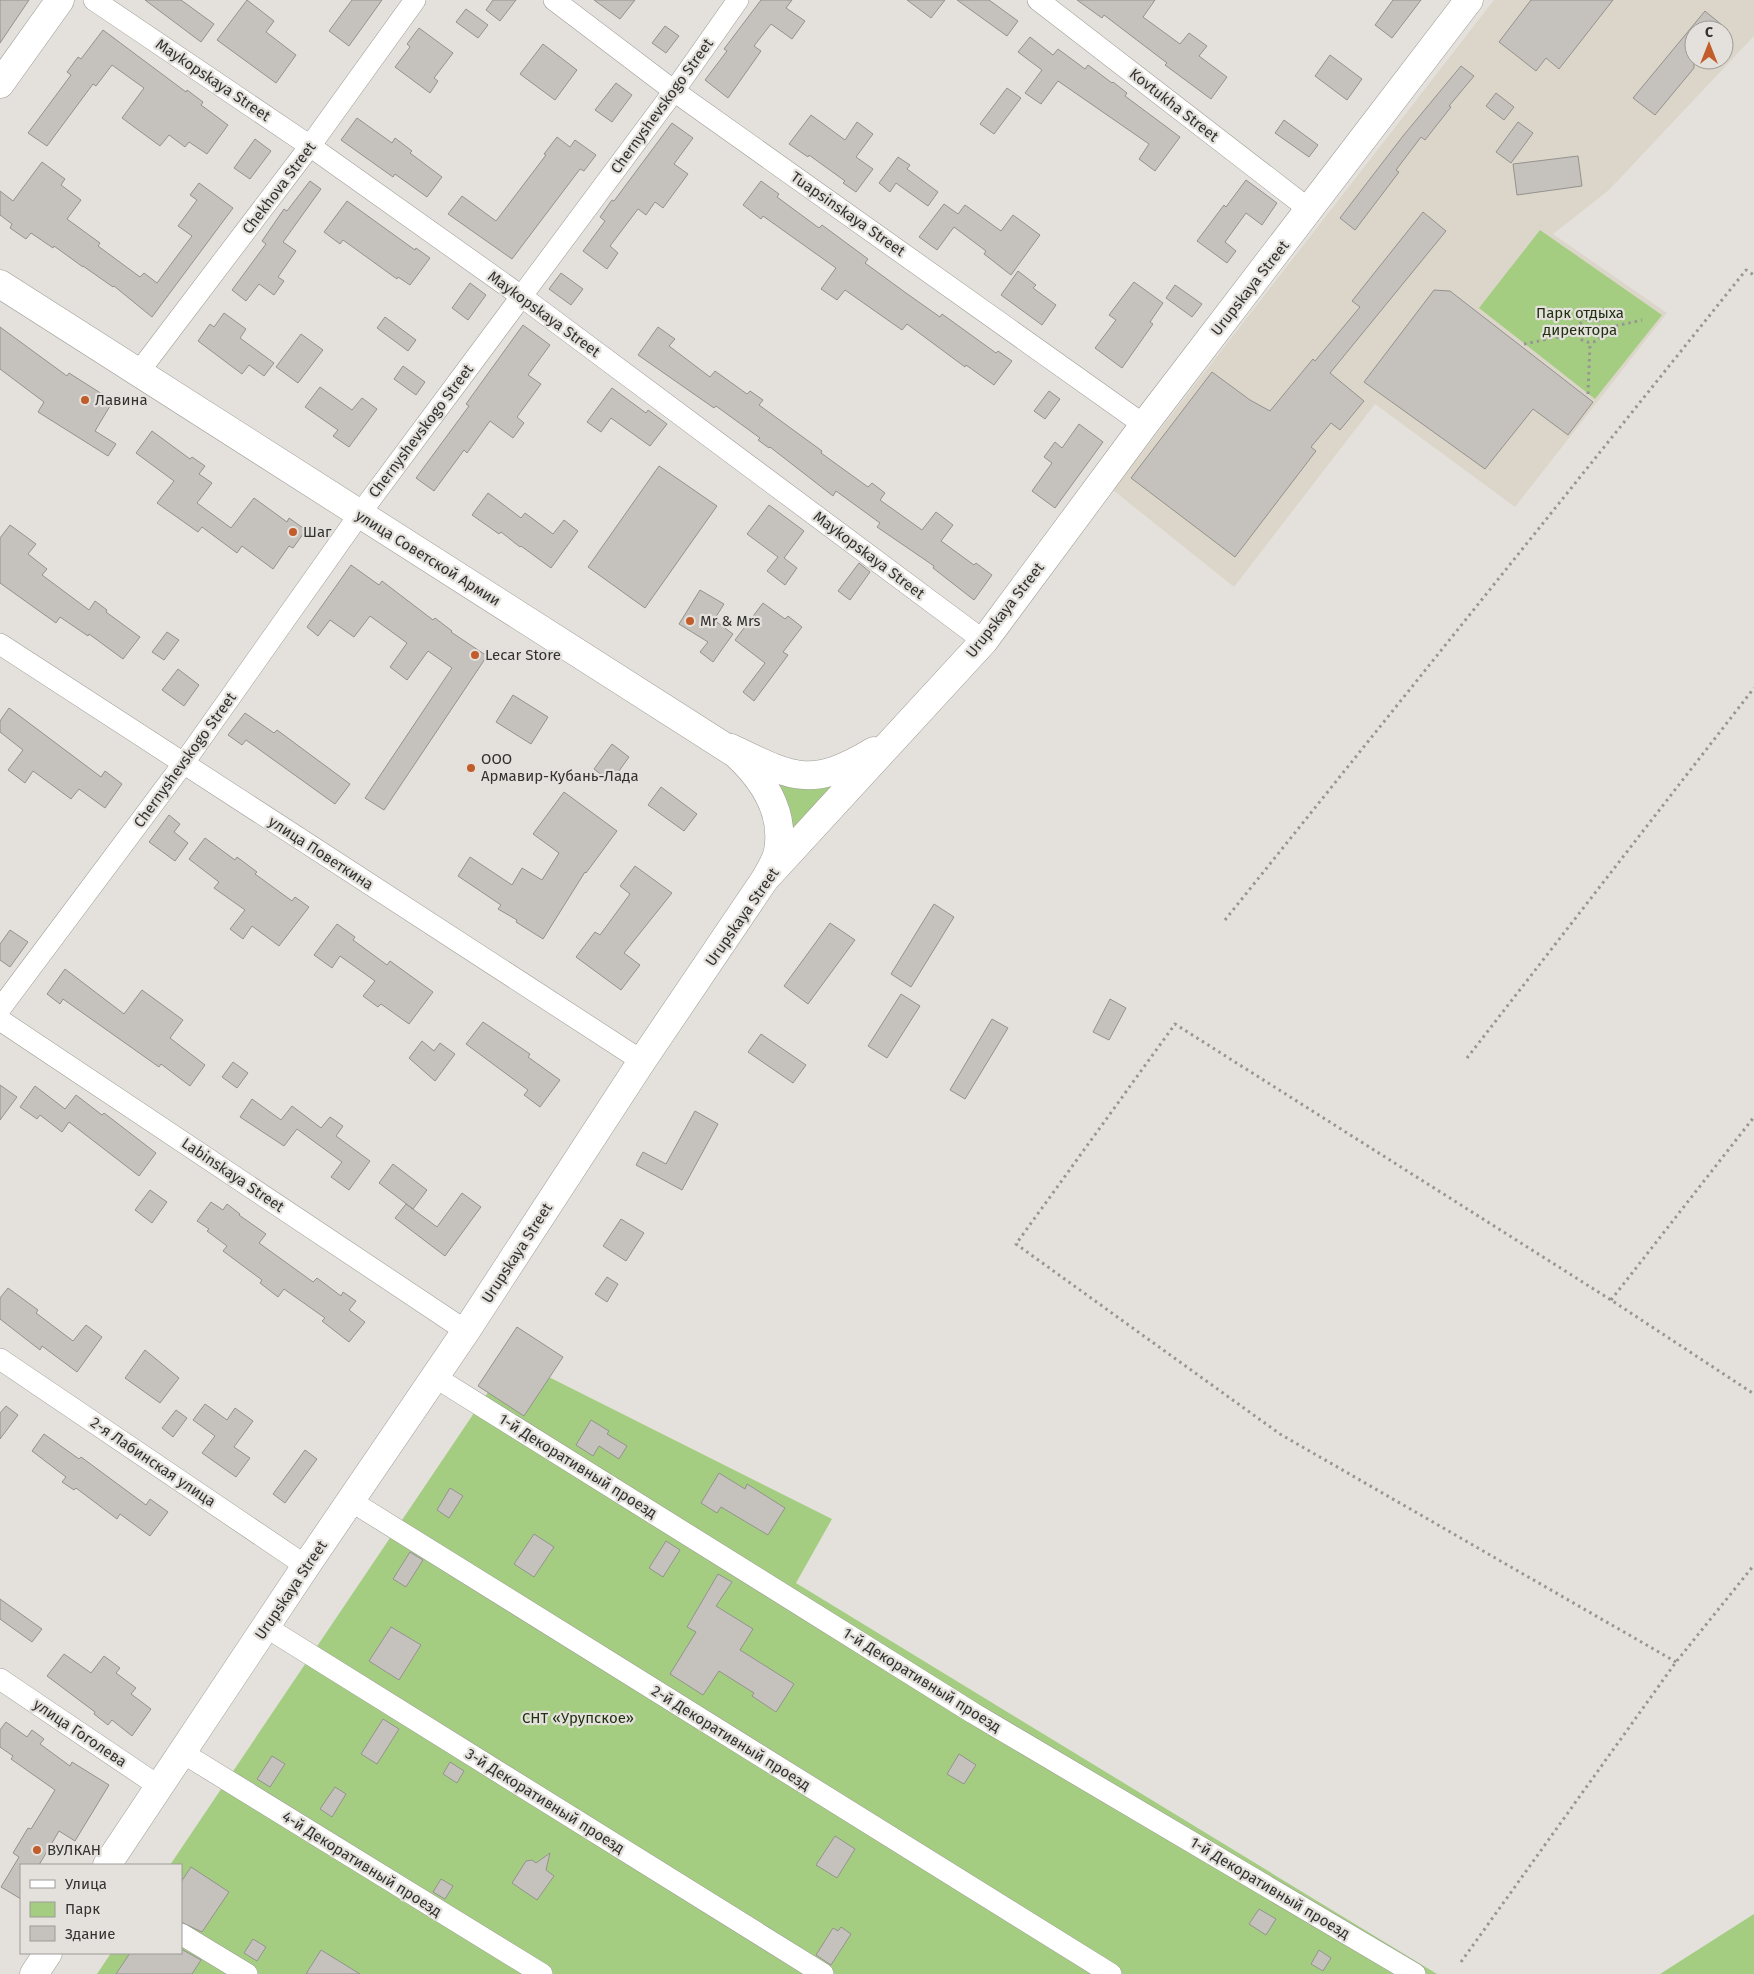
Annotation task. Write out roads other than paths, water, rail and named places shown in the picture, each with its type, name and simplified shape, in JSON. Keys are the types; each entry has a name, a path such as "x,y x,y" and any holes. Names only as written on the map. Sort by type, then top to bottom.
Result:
{"main road":[{"path":"0,84 60,0"},
{"name":"Urupskaya Street","path":"108,1864 306,1566 466,1331 642,1061 765,879 984,641 1144,425 1469,0"},
{"name":"улица Советской Армии","path":"0,284 736,754 752,770 764,786 774,806 779,833 778,851 765,879"},
{"path":"713,739 771,768 801,776 819,776 857,761 904,730"},
{"path":"34,1974 47,1954"}],"street":[{"name":"Maykopskaya Street","path":"94,0 310,146 521,296 984,641"},
{"name":"Chekhova Street","path":"138,373 310,146 415,0"},
{"name":"Tuapsinskaya Street","path":"554,0 674,91 1144,425"},
{"name":"Chernyshevskogo Street","path":"0,1009 183,764 359,514 674,91 738,0"},
{"name":"Kovtukha Street","path":"1038,0 1310,210"},
{"name":"улица Поветкина","path":"0,644 642,1061"},
{"name":"Labinskaya Street","path":"0,1020 466,1331"},
{"name":"2-я Лабинская улица","path":"0,1359 306,1566"},
{"name":"1-й Декоративный проезд","path":"435,1377 972,1713 1415,1974"},
{"name":"2-й Декоративный проезд","path":"351,1501 1111,1974"},
{"name":"3-й Декоративный проезд","path":"266,1628 824,1974"},
{"name":"улица Гоголева","path":"0,1679 160,1787"},
{"name":"4-й Декоративный проезд","path":"183,1753 542,1974"},
{"path":"182,1935 247,1974"}],"place":[{"name":"Лавина","path":"85,400"},
{"name":"Шаг","path":"293,532"},
{"name":"Mr & Mrs","path":"690,621"},
{"name":"Lecar Store","path":"475,655"},
{"name":"ООО Армавир-Кубань-Лада","path":"471,768"},
{"name":"ВУЛКАН","path":"37,1850"}],"park label":[{"name":"Парк отдыха директора","path":"1580,322"},
{"name":"СНТ «Урупское»","path":"578,1718"}]}
